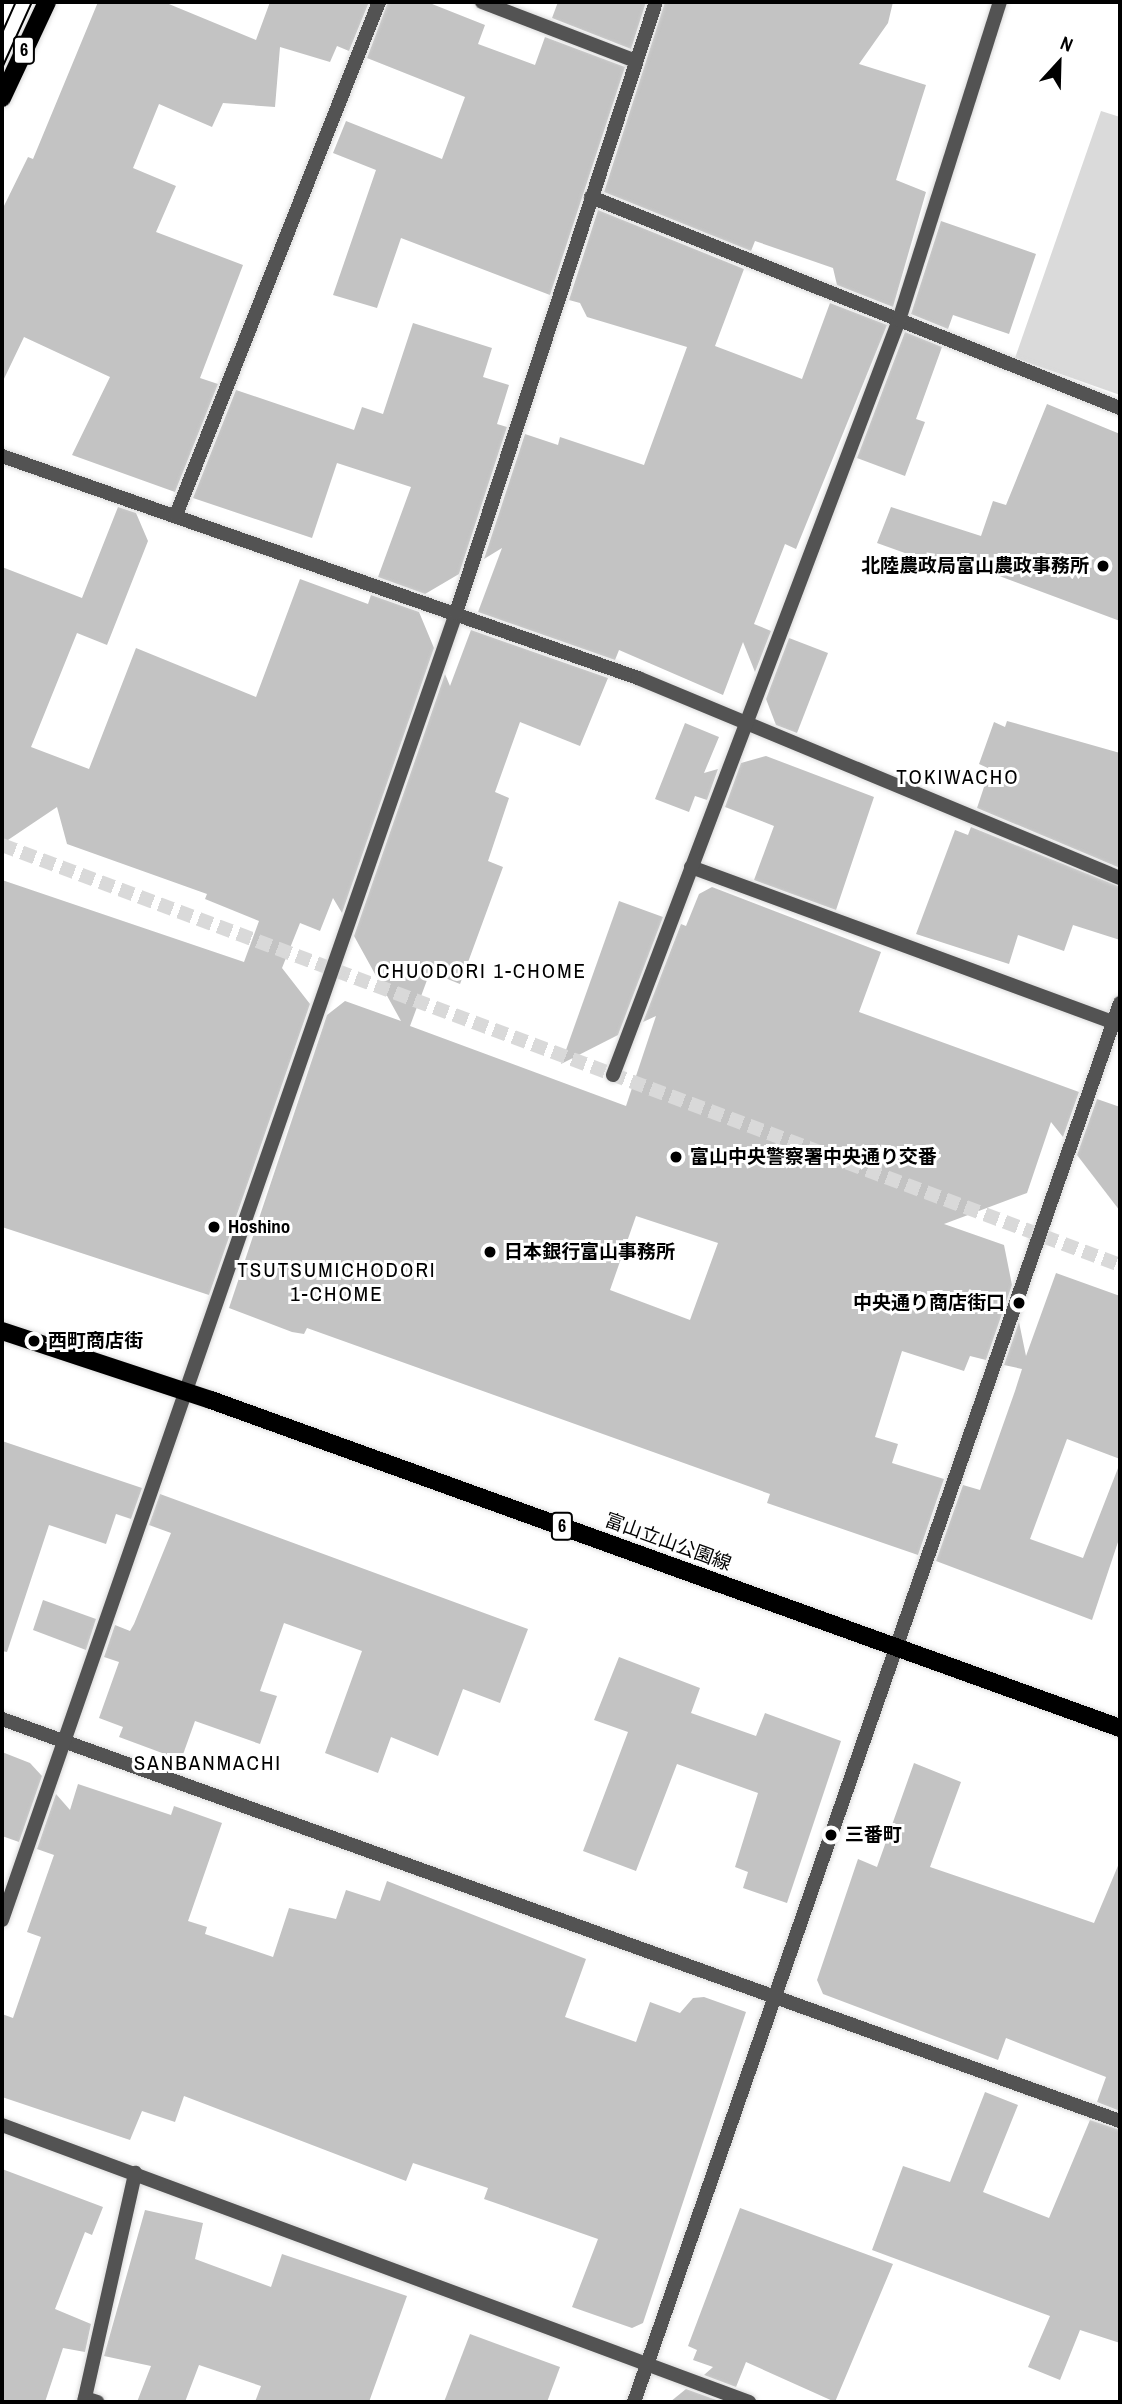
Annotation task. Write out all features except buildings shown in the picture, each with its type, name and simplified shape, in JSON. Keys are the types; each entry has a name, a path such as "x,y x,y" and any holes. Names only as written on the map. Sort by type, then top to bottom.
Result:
{"main road":[{"name":"6","path":"2,99 47,2"},
{"name":"富山立山公園線","path":"2,1331 187,1391 1120,1728"}],"street":[{"path":"176,515 379,2"},
{"path":"482,2 636,61"},
{"path":"2,1920 456,613 656,2"},
{"path":"613,1075 899,320 1000,2"},
{"path":"591,197 1120,408"},
{"path":"2,456 456,613 747,724 1120,878"},
{"path":"691,867 1113,1022"},
{"path":"634,2402 899,1648 1120,1003"},
{"path":"2,1719 1120,2121"},
{"path":"2,2125 648,2361 749,2402"},
{"path":"89,2401 135,2173"}],"shaded area":[{"path":"1101,111 1120,117 1120,395 1015,358"}],"tunnel":[{"path":"2,845 1120,1265"}],"tram line":[{"path":"2,33 16,2"},
{"path":"2,68 32,2"}],"place":[{"name":"北陸農政局富山農政事務所","path":"1103,566"},
{"name":"富山中央警察署中央通り交番","path":"676,1157"},
{"name":"Hoshino","path":"214,1227"},
{"name":"日本銀行富山事務所","path":"490,1252"},
{"name":"中央通り商店街口","path":"1019,1303"},
{"name":"西町商店街","path":"34,1341"},
{"name":"三番町","path":"831,1835"}],"district":[{"name":"TOKIWACHO","path":"958,777"},
{"name":"CHUODORI 1-CHOME","path":"482,971"},
{"name":"TSUTSUMICHODORI 1-CHOME","path":"337,1282"},
{"name":"SANBANMACHI","path":"208,1763"}]}
